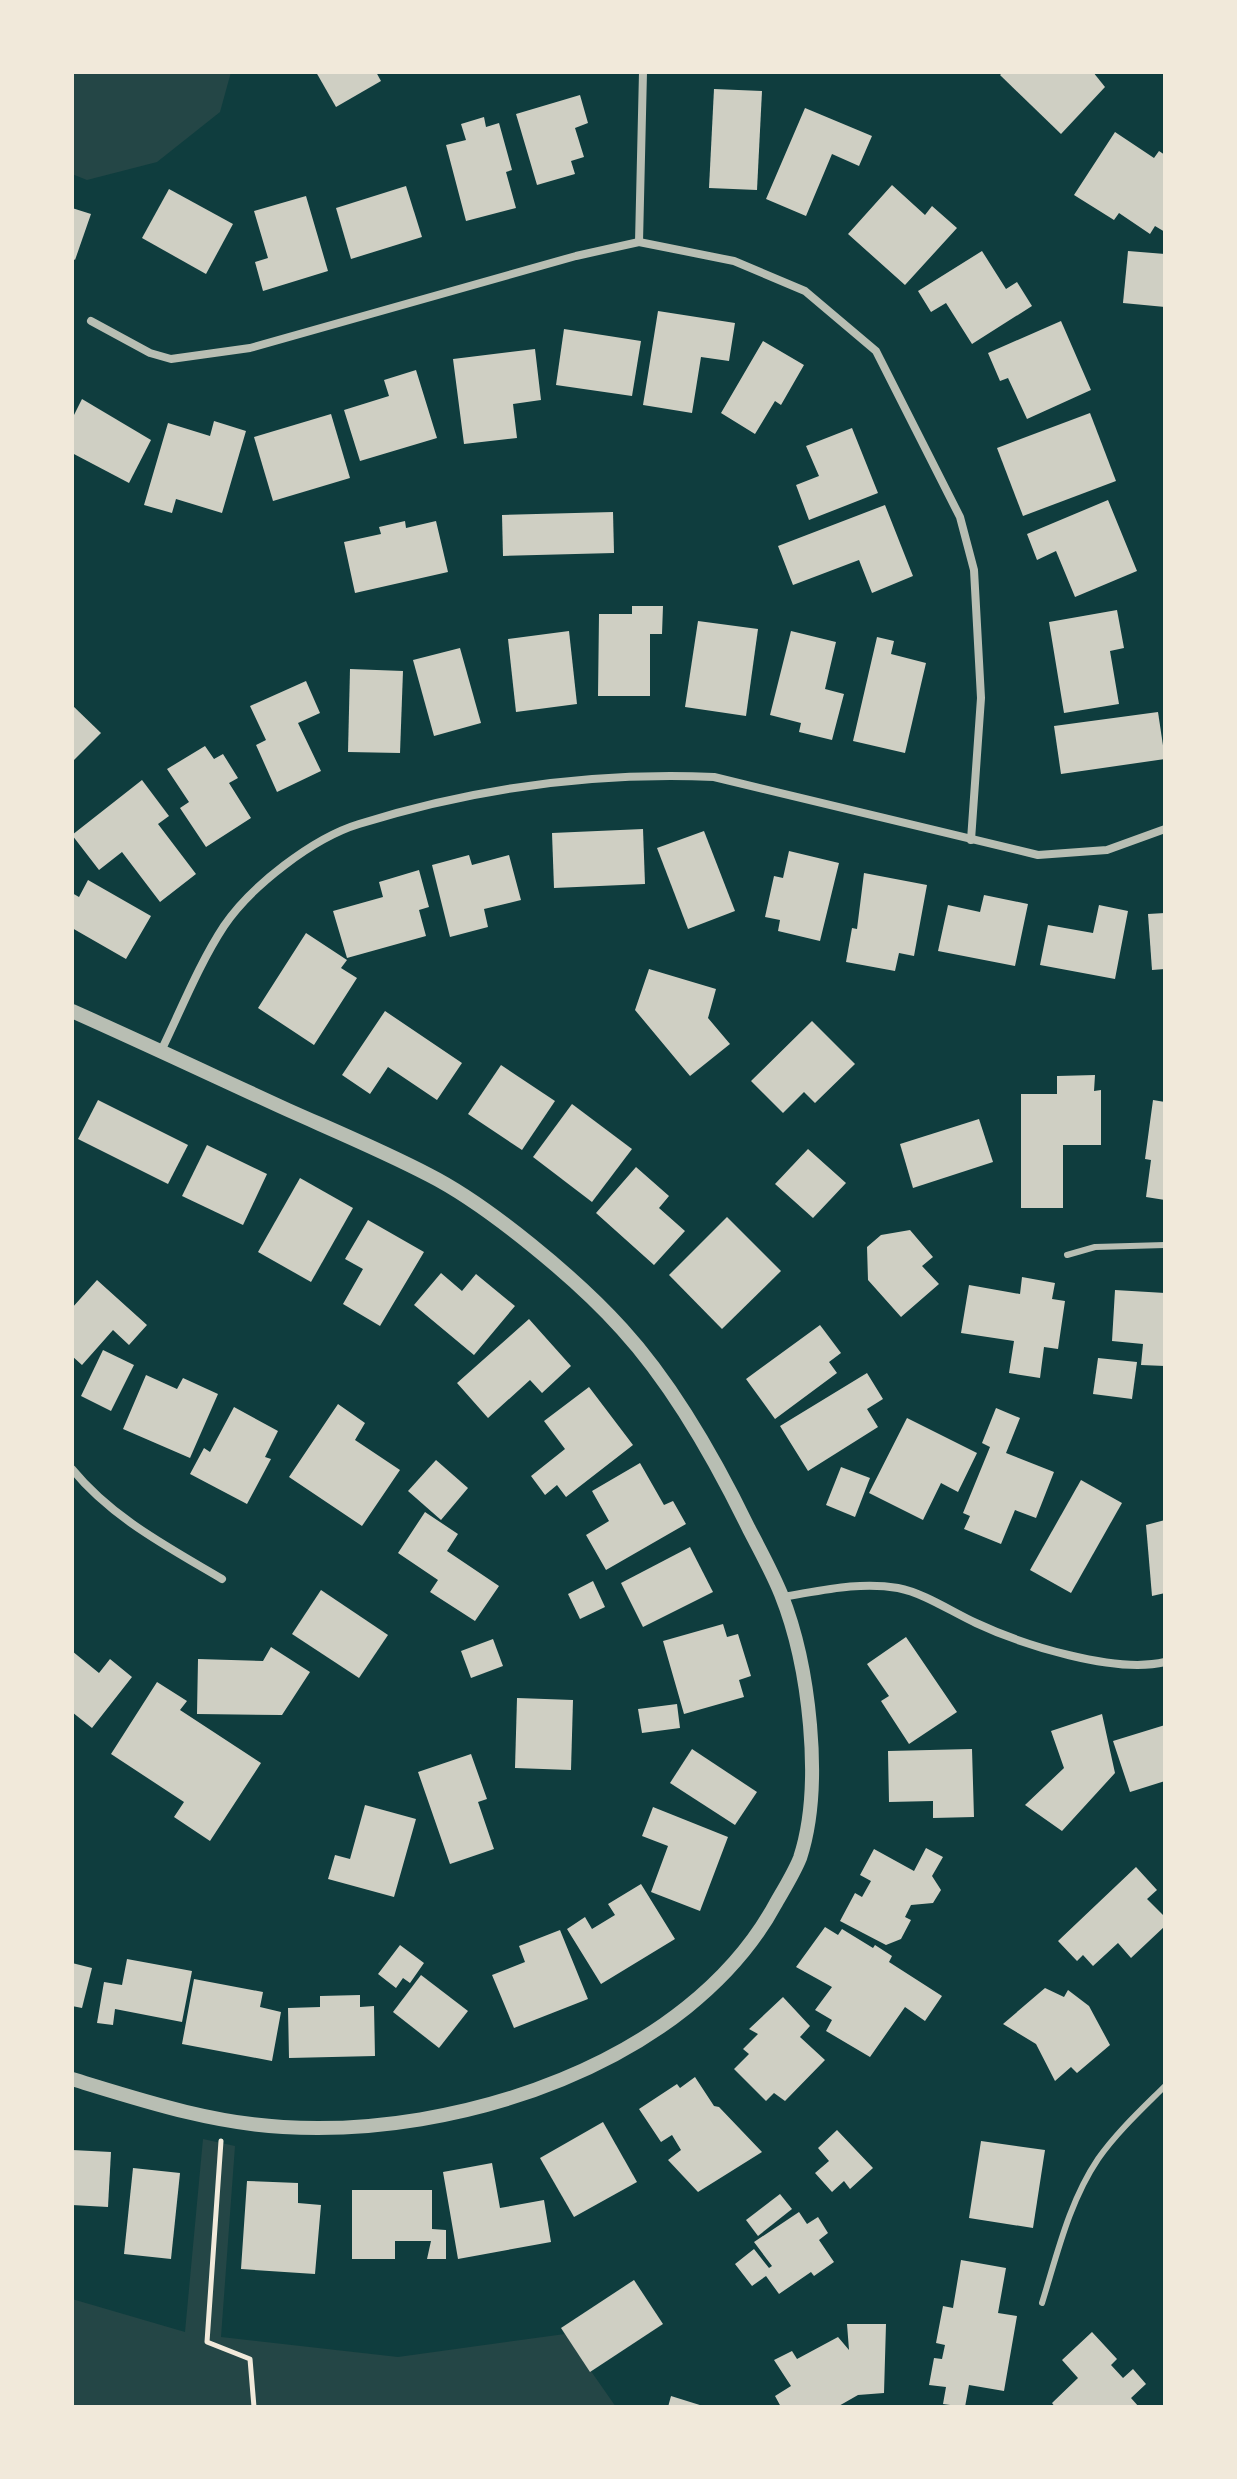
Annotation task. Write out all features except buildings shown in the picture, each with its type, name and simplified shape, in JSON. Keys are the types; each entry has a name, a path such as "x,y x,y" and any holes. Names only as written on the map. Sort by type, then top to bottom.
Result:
{"street":[{"path":"639,242 643,72"},
{"path":"91,321 150,353 171,359 250,348 576,256 639,242 734,261 805,291 869,342 960,517 974,570 981,698 971,840"},
{"path":"161,1051 224,926 245,902 300,855 358,824 514,786 675,774 714,777 1038,855 1107,850 1165,829"},
{"path":"72,1011 431,1176 482,1209 594,1301 656,1371 720,1472 782,1597 804,1684 811,1747 811,1805 799,1860 767,1919 734,1966 652,2034 567,2076 476,2109 344,2128 282,2127 223,2120 173,2109 72,2079"},
{"path":"72,1469 93,1495 137,1528 222,1579"},
{"path":"782,1597 861,1585 902,1588 981,1625 1120,1667 1144,1667 1165,1662"}],"lane":[{"path":"1067,1255 1095,1247 1165,1245"},
{"path":"1042,2303 1073,2207 1086,2180 1114,2140 1165,2086"}],"path":[{"path":"223,2120 207,2342 250,2359 254,2407"}],"shaded area":[{"path":"72,72 231,72 220,112 157,162 87,180 72,174"},
{"path":"203,2139 235,2146 221,2337 398,2357 565,2334 616,2407 72,2407 72,2299 185,2332"}]}
